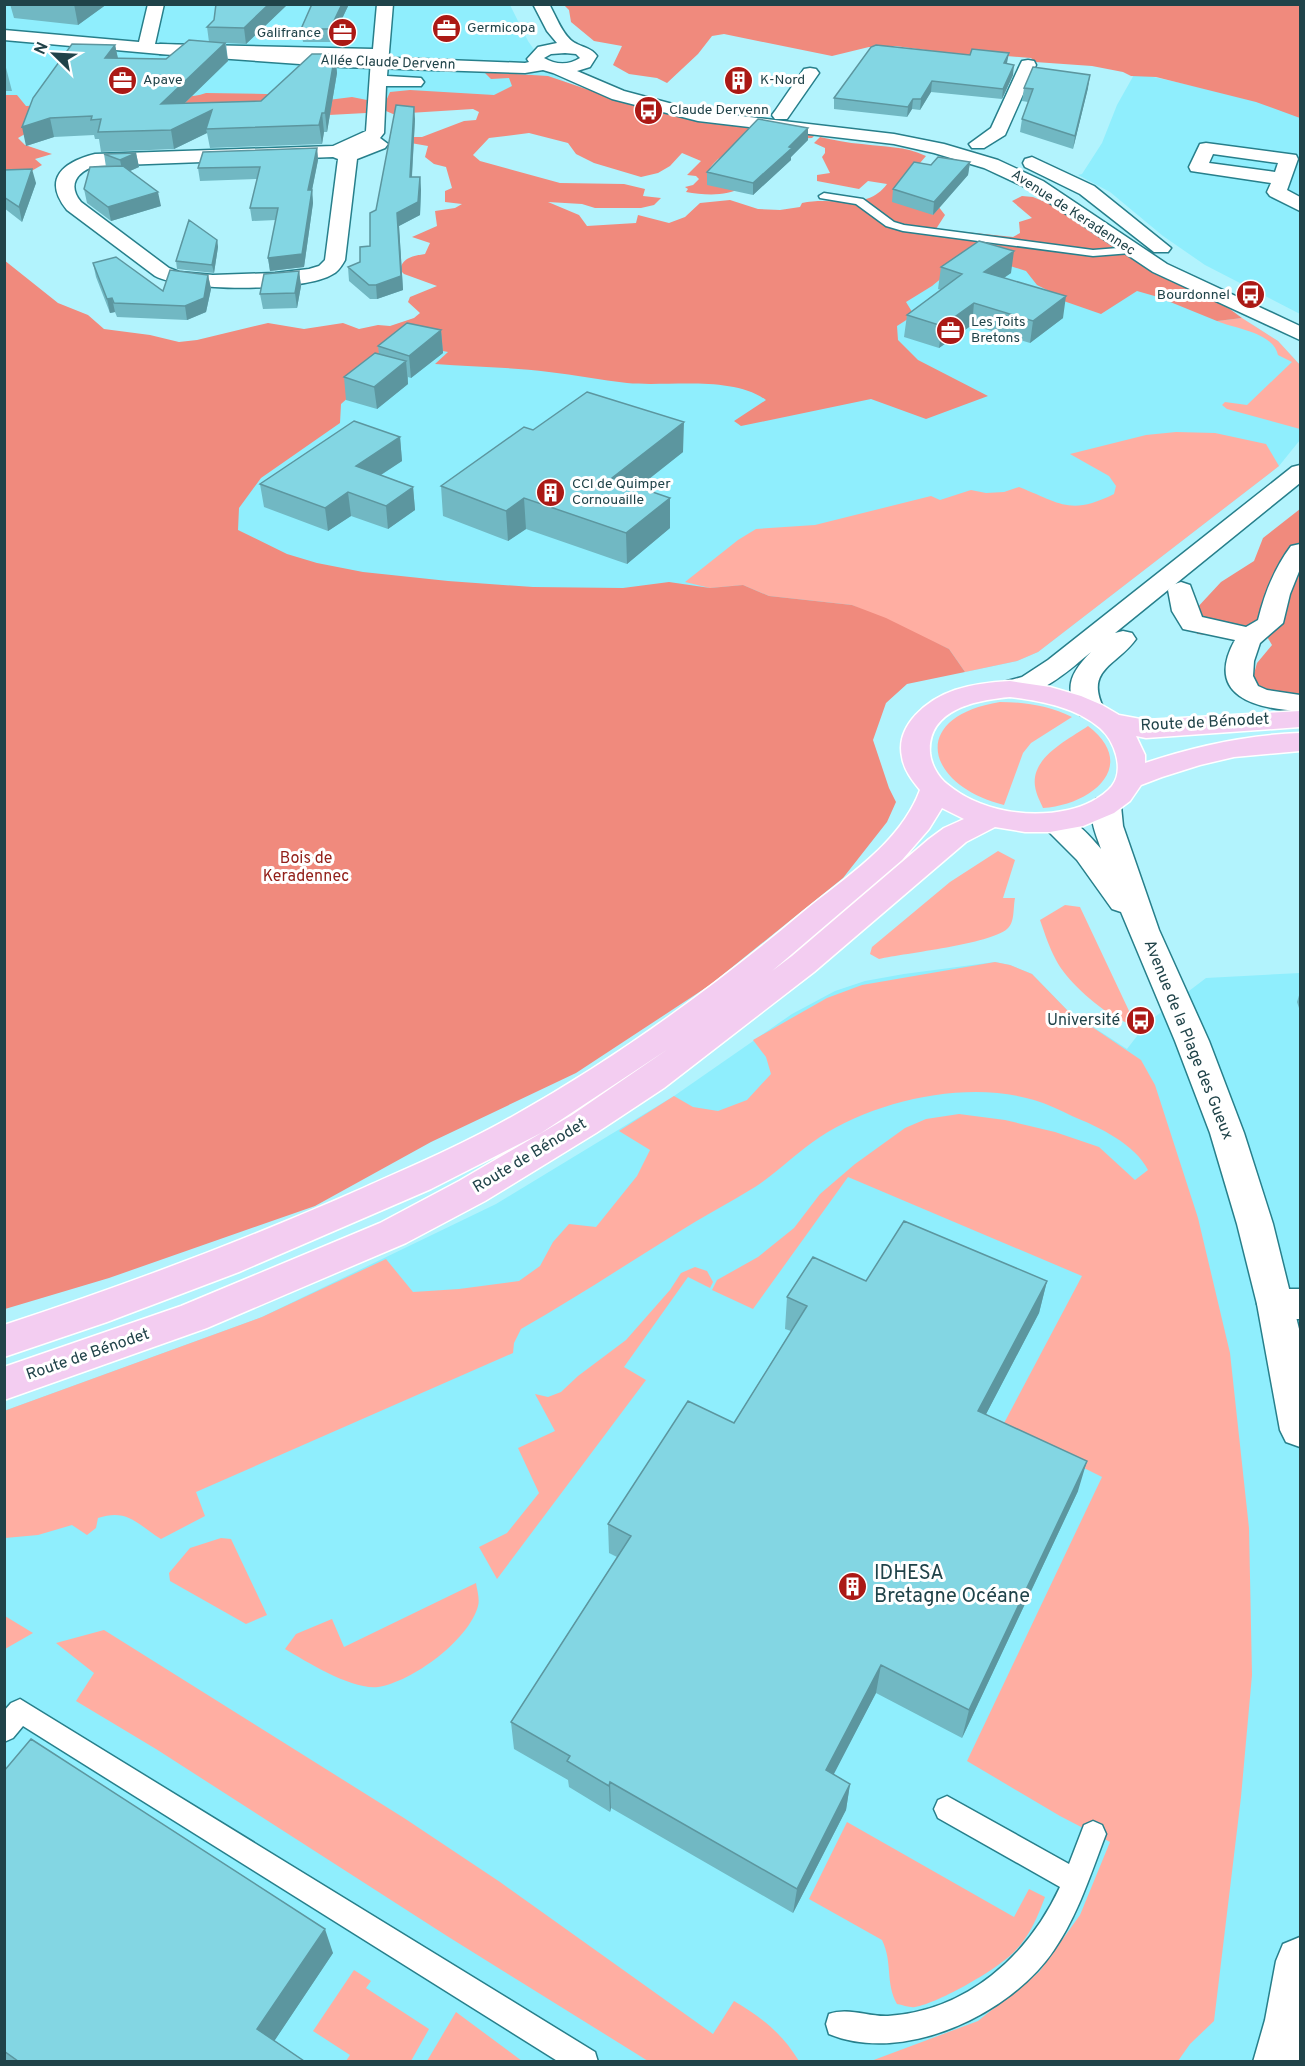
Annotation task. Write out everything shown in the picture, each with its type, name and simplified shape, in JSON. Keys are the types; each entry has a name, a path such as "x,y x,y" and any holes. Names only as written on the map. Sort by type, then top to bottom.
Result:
{"main road":[{"path":"1010,689 1056,696 1100,716 1122,737 1131,758 1130,779 1121,794 1106,806 1083,817 1033,823 992,817 960,805 935,788 922,774 914,753 917,732 930,715 951,701 978,692 1010,689"},
{"name":"Route de Bénodet","path":"1100,716 1146,729 1300,719"},
{"name":"Route de Bénodet","path":"1130,779 1181,759 1235,748 1300,742"},
{"name":"Route de Bénodet","path":"4,1341 253,1252 404,1185 521,1128 637,1055 702,1010 766,961 902,842 925,815 935,788"},
{"name":"Route de Bénodet","path":"4,1384 194,1317 393,1233 471,1191 584,1124 652,1079 803,963 940,846 956,835 992,817"}],"street":[{"path":"151,48 148,42 156,4"},
{"path":"341,154 335,260 332,267 323,272 302,277 199,280 170,276 74,206 67,200 64,192 65,182 74,168 95,160 341,154 367,139 375,133 374,105 385,4"},
{"path":"526,4 544,44 544,61"},
{"path":"541,4 555,31 570,48"},
{"name":"Allée Claude Dervenn","path":"4,35 380,66 525,68 544,61"},
{"path":"556,48 581,50 590,59 583,64 544,61 556,48"},
{"name":"Avenue de Keradennec","path":"544,61 618,95 698,116 887,138 967,156 1024,178 1131,250 1185,281 1300,334"},
{"name":"Avenue de Keradennec","path":"583,64 592,72 621,85 781,115 902,127 978,144 1040,166 1087,190 1177,260 1229,289 1300,323"},
{"path":"978,144 999,131 1028,65"},
{"path":"380,66 415,82"},
{"path":"781,115 810,74"},
{"path":"1281,179 1195,175 1208,140 1289,159 1277,192 1300,205"},
{"path":"1131,250 1158,245"},
{"path":"1010,689 1032,682 1058,666 1300,472"},
{"path":"1100,716 1082,693 1083,685 1096,663 1181,590 1300,495"},
{"path":"1181,590 1184,607 1192,623 1246,646 1270,623 1276,591 1288,567 1300,551"},
{"name":"Route de Bénodet","path":"1246,646 1239,681 1246,690 1269,700 1300,703"},
{"name":"Avenue de la Plage des Gueux","path":"1106,806 1108,826 1143,930 1192,1041 1288,1304 1300,1430"},
{"name":"Avenue de la Plage des Gueux","path":"1054,822 1088,853 1143,930"},
{"path":"1278,2061 1290,2020 1300,1961"}],"lane":[{"path":"824,196 859,201 890,224 903,228 1093,253 1131,250"},
{"path":"4,1730 20,1711 585,2061"},
{"path":"947,1809 1075,1881"},
{"path":"839,2024 873,2029 892,2029 914,2025 949,2015 1000,1988 1028,1962 1058,1919 1093,1834"}],"shaded area":[{"path":"4,5 510,5 528,41 549,71 570,85 507,102 5,113"},
{"path":"1135,73 1300,109 1300,314 1205,265 1163,236 1110,192 1078,175 1082,174 1102,143 1117,105"},
{"path":"899,245 1109,262 1253,325 1278,341 1300,365 1300,440 1279,466 1038,652 1017,661 965,672 946,666 310,587 197,529 361,357"},
{"path":"1242,318 1278,341 1300,365 1300,429 1227,409 1222,405 1225,402 1247,405 1292,362 1278,355 1275,347 1261,336 1217,321"},
{"path":"1176,432 1215,433 1266,444 1279,466 1038,652 1017,661 965,672 949,649 852,605 769,596 743,585 710,588 685,582 738,540 756,529 815,525 931,496 940,500 971,490 986,493 1004,492 1019,487 1065,505 1075,506 1099,501 1114,494 1116,486 1109,476 1070,454 1146,435"},
{"path":"1000,702 1037,705 1072,717 1031,743 1023,753 1004,805 977,795 957,783 944,768 938,752 940,736 951,722 971,710"},
{"path":"1088,726 1103,741 1110,755 1109,769 1103,781 1078,800 1043,808 1035,786 1035,776 1039,766 1052,750"},
{"path":"998,851 1015,860 1003,898 1015,898 1013,919 1007,929 984,939 947,947 879,959 870,954 872,947 950,882"},
{"path":"1065,905 1080,907 1130,1013 1130,1024 1110,1014 1088,997 1061,969 1056,960 1040,920"},
{"path":"995,962 1032,974 1067,1010 1127,1049 1147,1023 1206,978 1300,973 1300,2061 5,2061 4,1411 262,1317 496,1204 674,1096 792,1014 835,991 865,981"},
{"path":"995,962 1032,974 1067,1010 1141,1060 1155,1085 1198,1218 1230,1353 1249,1528 1252,1675 1241,1797 1214,2021 1190,2044 1178,2061 871,2061 978,2021 1039,1972 1080,1915 1110,1842 1060,1816 967,1761 1102,1477 1002,1427 1082,1276 848,1177 753,1309 712,1290 717,1280 758,1257 794,1228 820,1194 855,1164 905,1128 926,1119 959,1114 1005,1120 1055,1132 1099,1147 1135,1180 1148,1170 1134,1152 1115,1137 1058,1109 1008,1094 981,1092 924,1097 868,1113 820,1137 755,1187 521,1329 514,1343 513,1353 196,1492 205,1516 161,1539 132,1520 117,1515 98,1518 96,1528 87,1535 72,1525 38,1535 5,1538 4,1411 262,1317 386,1259 413,1292 519,1281 540,1266 553,1242 569,1224 596,1227 637,1176 650,1150 619,1131 674,1096 693,1107 718,1111 747,1100 771,1074 766,1057 753,1040 827,998 862,985"},
{"path":"695,1267 707,1271 713,1282 710,1288 688,1277 624,1367 646,1380 497,1579 479,1547 507,1533 539,1493 518,1448 555,1431 535,1394 548,1397 561,1392 578,1376 626,1340 670,1290 681,1273"},
{"path":"221,1538 231,1539 267,1615 246,1624 170,1581 169,1573 190,1548"},
{"path":"476,1583 478,1606 473,1619 463,1632 451,1645 422,1668 392,1683 367,1687 343,1680 285,1649 296,1634 332,1619 344,1647"},
{"path":"5,1616 33,1633 5,1649"},
{"path":"104,1630 404,1818 500,1882 713,2034 734,2001 770,2026 799,2061 648,2061 447,1936 156,1749 76,1701 94,1673 56,1643"},
{"path":"847,1822 1014,1917 1029,1889 1045,1897 1029,1932 1008,1957 969,1984 926,2004 913,2007 897,2004 891,1988 882,1940 809,1899"},
{"path":"354,1970 371,1981 366,1988 429,2029 411,2061 346,2061 350,2055 313,2031"},
{"path":"456,2012 522,2061 427,2061"}],"green space":[{"path":"564,5 1300,5 1300,118 1256,102 1156,77 1131,76 1123,72 1092,66 1035,62 1031,58 984,54 968,61 956,54 895,46 869,47 832,56 724,34 712,36 698,54 667,83 657,78 629,74 613,65 622,46 594,41 571,22 569,10"},
{"name":"Bois de Keradennec","path":"484,72 548,76 639,107 704,123 817,133 812,138 757,142 719,158 710,168 733,174 743,187 715,194 686,192 688,189 685,187 693,185 699,179 696,176 687,175 701,161 682,153 670,166 658,173 641,177 594,163 576,154 568,143 529,133 489,138 473,155 480,161 560,183 624,184 645,189 643,196 661,198 654,205 641,208 595,208 582,204 548,202 579,215 587,226 636,223 638,215 669,223 685,217 700,203 730,200 758,209 780,210 800,207 802,203 813,201 848,201 870,198 879,193 887,184 868,181 859,189 817,181 817,175 830,173 822,157 825,148 814,143 820,137 894,147 926,156 920,163 938,206 945,215 936,229 1013,237 1020,233 1019,222 1032,218 1012,201 1022,196 1033,197 1057,207 1147,269 1223,304 1242,318 1217,321 1137,291 1101,314 1055,298 1049,291 1037,285 1026,271 985,258 966,258 932,286 906,302 914,315 897,326 898,340 918,360 988,396 926,419 871,399 741,426 734,421 766,400 752,392 735,387 627,383 535,370 435,364 448,352 408,344 341,404 340,423 261,478 239,508 238,530 287,554 317,563 363,572 533,587 623,588 669,582 710,588 743,585 769,596 852,605 886,618 949,649 965,672 907,684 886,703 873,740 896,802 887,822 843,878 710,985 576,1073 431,1142 315,1206 109,1278 5,1309 4,260 58,303 88,315 104,329 150,335 179,342 197,340 268,323 304,329 343,323 359,329 378,325 390,326 414,318 420,313 408,302 410,297 437,286 404,274 400,270 406,260 425,254 430,243 412,237 437,226 435,211 455,208 462,204 445,202 445,191 452,188 446,167 434,164 425,157 428,146 399,141 401,137 422,137 464,121 476,120 479,112 473,109 393,114 386,111 386,101 390,92 410,90 494,95 512,86 509,78 491,79"},
{"path":"206,93 266,94 328,100 352,97 367,100 366,113 30,131 18,138 25,145 52,154 35,159 42,165 19,178 5,181 5,95 17,95 26,106"},
{"path":"1300,509 1300,700 1272,698 1252,681 1257,663 1272,645 1260,625 1227,637 1197,634 1195,610 1221,582 1254,561 1263,538"}],"building":[{"path":"216,4 269,4 244,28 207,27 214,20"},
{"path":"312,4 342,4 330,29 301,29"},
{"path":"189,40 225,43 161,104 261,101 312,54 335,54 325,113 322,113 319,125 206,129 212,110 171,130 98,132 101,119 91,120 92,116 50,118 22,127 33,98 72,44 115,45 105,58 166,59"},
{"path":"876,45 970,55 972,49 1009,53 1004,63 1014,65 1003,89 932,81 921,99 913,99 908,107 834,98 871,47"},
{"path":"1033,67 1090,75 1075,136 1022,119 1033,89 1024,88"},
{"path":"396,105 414,107 410,177 420,177 418,202 397,213 401,276 376,285 369,285 348,267 360,262 360,247 370,246 370,213 376,210"},
{"path":"758,119 808,128 789,147 792,148 753,183 707,172"},
{"path":"317,148 308,190 312,190 302,254 268,258 278,208 250,208 260,167 198,168 203,152"},
{"path":"136,153 120,160 104,154"},
{"path":"938,157 970,162 934,202 893,189 914,162 931,165"},
{"path":"123,166 158,192 108,207 84,189 90,167"},
{"path":"32,169 19,207 4,197 4,170"},
{"path":"189,220 217,240 212,265 176,261"},
{"path":"979,241 1014,251 984,272 1066,296 1033,321 974,303 942,326 907,315 962,274 941,267"},
{"path":"116,257 163,291 170,270 208,275 204,298 185,306 114,303 112,298 107,299 93,263"},
{"path":"299,271 295,293 260,294 264,274"},
{"path":"407,323 441,330 409,356 378,346"},
{"path":"375,353 406,361 374,387 344,377"},
{"path":"587,392 684,422 612,478 670,498 626,533 524,498 506,511 441,486 524,427 533,430"},
{"path":"354,421 400,437 356,466 413,487 386,506 348,492 325,508 260,484"},
{"name":"IDHESA Bretagne Océane","path":"904,1221 1047,1281 978,1411 1087,1461 969,1710 881,1665 826,1770 850,1784 797,1889 610,1782 609,1786 567,1761 570,1756 511,1722 631,1536 608,1524 688,1401 734,1423 807,1306 787,1297 813,1257 866,1281"},
{"path":"31,1739 325,1929 257,2029 304,2061 18,2061 4,2051 4,1771"}],"place":[{"name":"Germicopa","path":"446,28"},
{"name":"Galifrance","path":"342,33"},
{"name":"Apave","path":"122,80"},
{"name":"K-Nord","path":"739,80"},
{"name":"Claude Dervenn","path":"648,110"},
{"name":"Bourdonnel","path":"1251,295"},
{"name":"Les Toits Bretons","path":"950,330"},
{"name":"CCI de Quimper Cornouaille","path":"551,492"},
{"name":"Université","path":"1141,1021"},
{"name":"IDHESA Bretagne Océane","path":"853,1586"}]}
